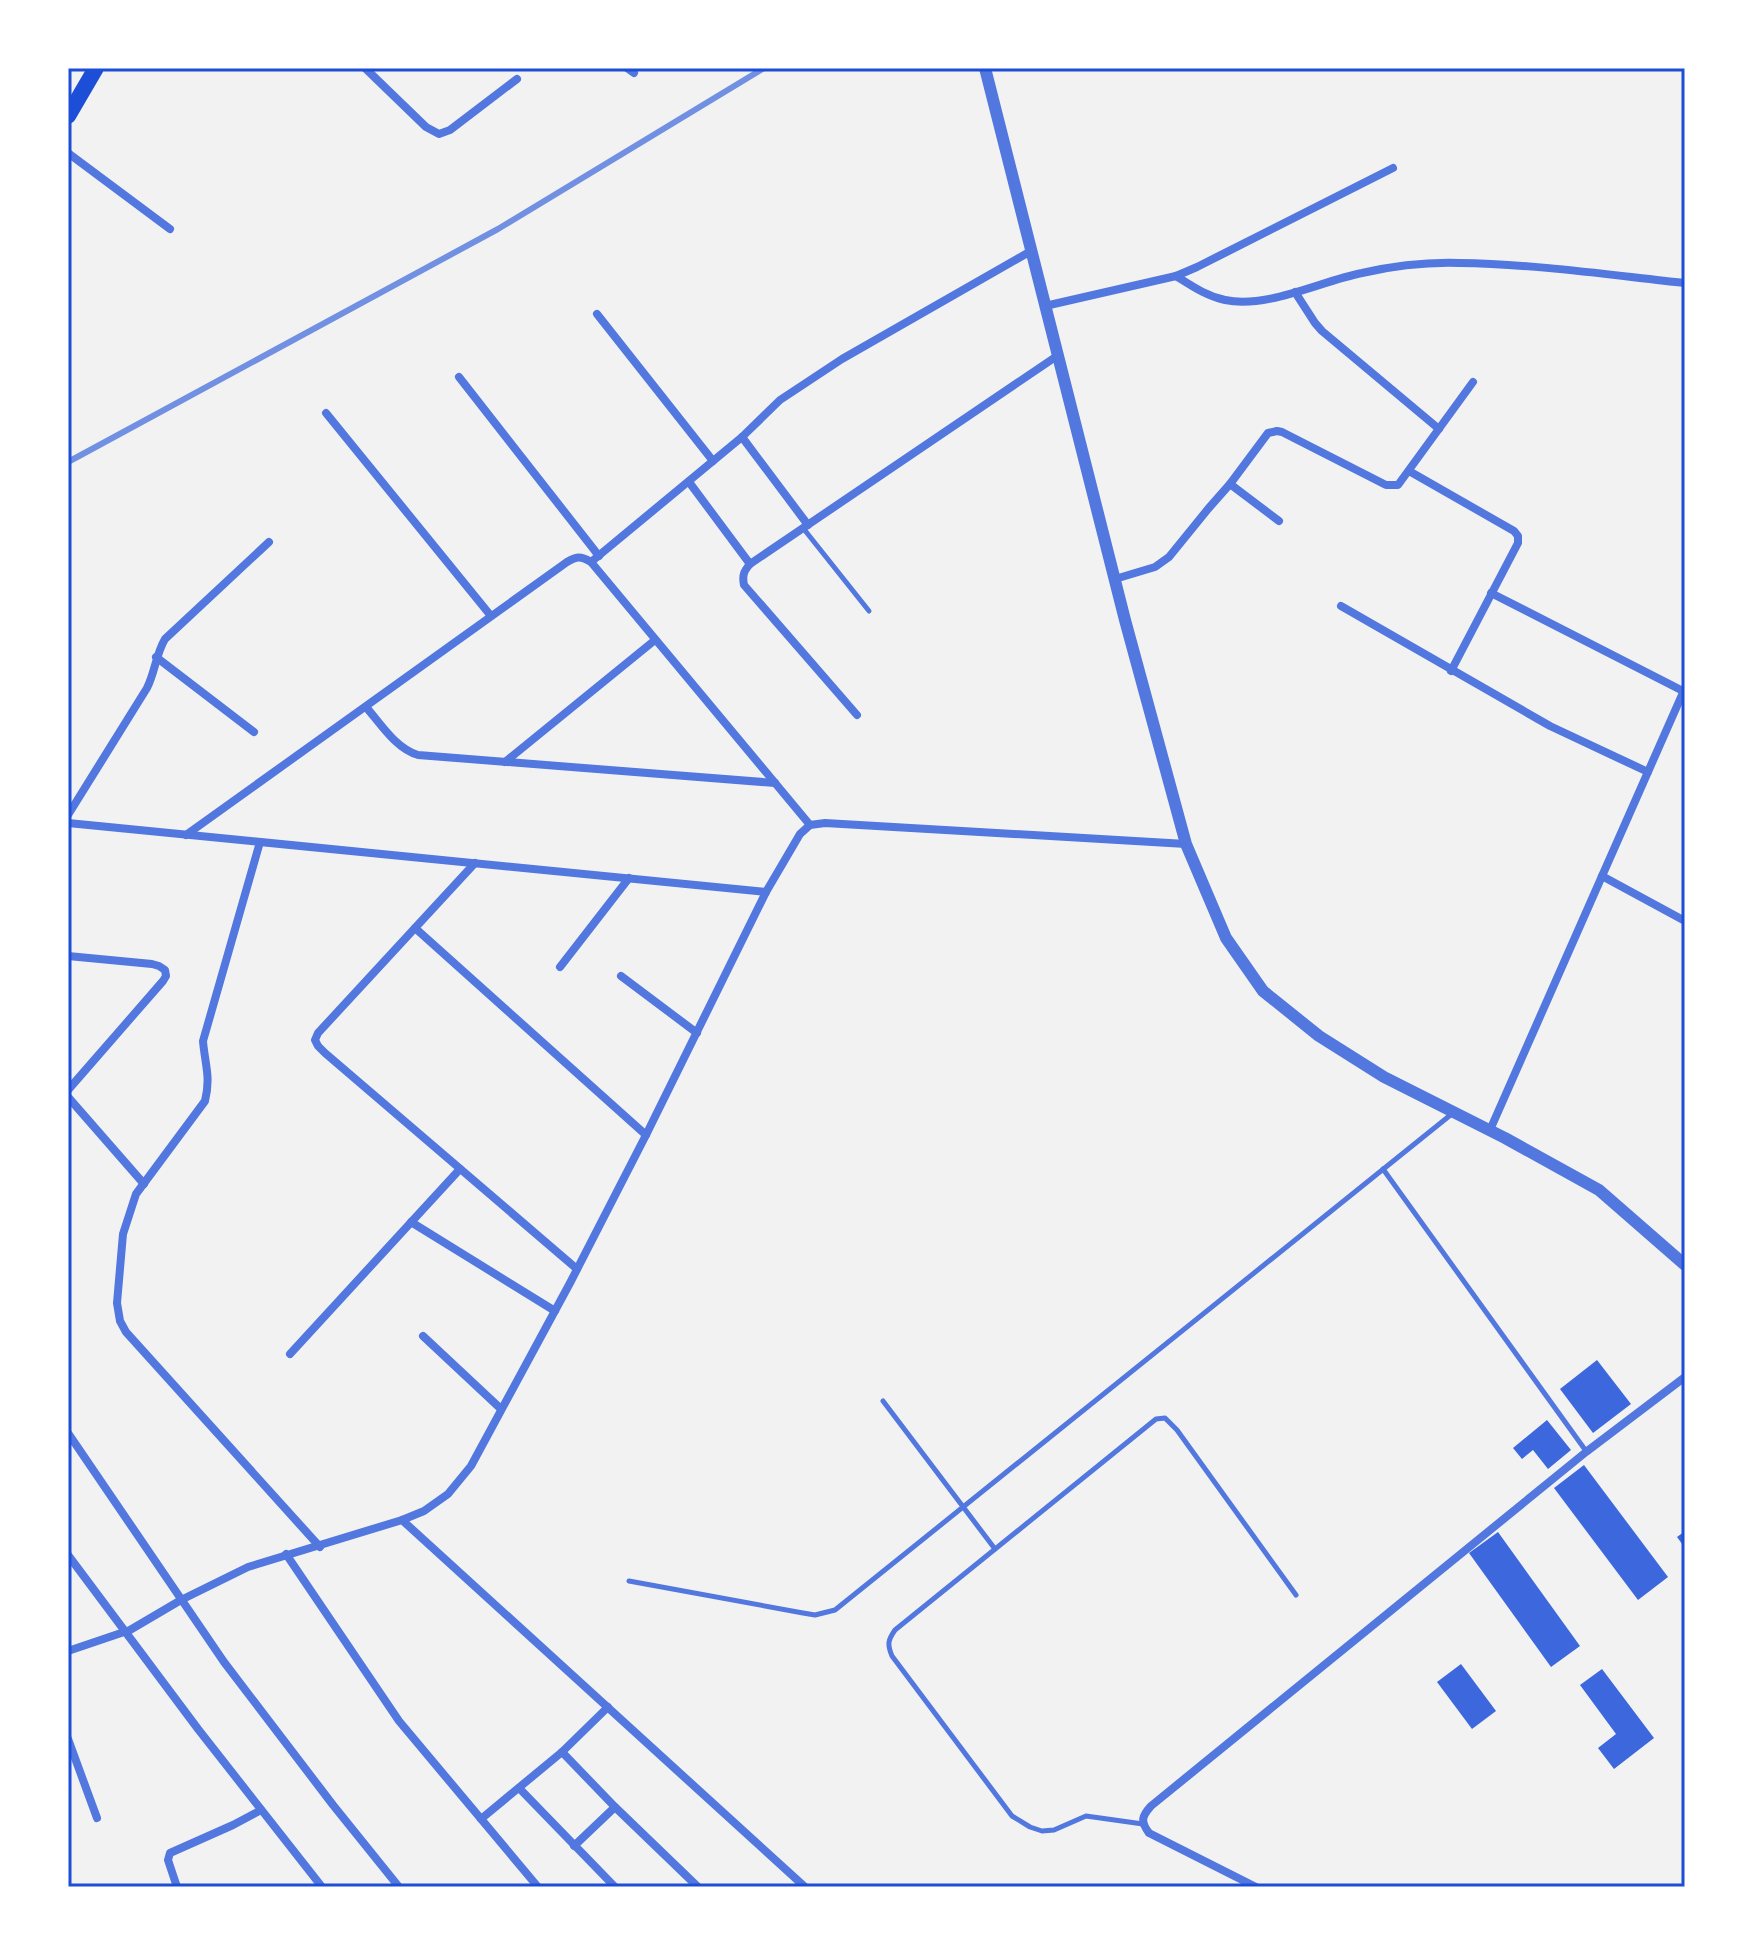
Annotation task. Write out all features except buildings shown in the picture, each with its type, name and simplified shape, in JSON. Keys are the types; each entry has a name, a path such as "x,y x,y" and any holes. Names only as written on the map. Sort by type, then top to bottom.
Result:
{"main road":[{"path":"68,116 96,68"}],"street":[{"path":"365,68 426,127 439,134 450,130 517,79"},
{"path":"985,68 1057,356 1186,844 1226,938 1263,991 1319,1036 1384,1077 1490,1130 1599,1190 1685,1265"},
{"path":"68,153 170,229"},
{"path":"1045,306 1176,276 1393,168"},
{"path":"186,835 575,558 595,559 742,437 780,400 842,359 1031,251"},
{"path":"1176,276 1205,294 1228,301 1259,302 1361,273 1417,264 1506,265 1685,283"},
{"path":"1295,292 1322,331 1439,429"},
{"path":"597,314 713,461"},
{"path":"857,715 744,585 742,577 750,564 1057,356"},
{"path":"459,377 655,640 810,825"},
{"path":"1115,579 1162,563 1169,557 1268,433 1277,431 1386,485 1398,485 1473,382"},
{"path":"326,413 491,616"},
{"path":"742,437 806,526"},
{"path":"1409,471 1518,536 1518,543 1451,671"},
{"path":"689,482 750,564"},
{"path":"1230,484 1279,521"},
{"path":"68,815 152,679 156,657 165,639 269,542"},
{"path":"1490,1130 1648,772 1681,707 1684,690 1491,593"},
{"path":"1341,606 1550,726 1648,772"},
{"path":"504,762 655,640"},
{"path":"156,657 254,732"},
{"path":"366,707 409,753 775,783"},
{"path":"68,823 766,892"},
{"path":"68,1651 126,1631 248,1567 402,1520 424,1511 448,1494 471,1466 555,1311 766,892 800,834 810,825 825,823 1186,844"},
{"path":"260,842 203,1041 208,1068 205,1101 136,1194 123,1234 117,1303 120,1321 126,1332 320,1547"},
{"path":"475,863 318,1033 315,1040 325,1053 577,1269"},
{"path":"1602,876 1685,921"},
{"path":"560,967 629,878"},
{"path":"415,928 646,1135"},
{"path":"68,956 152,964 165,970 166,976 68,1090"},
{"path":"621,976 697,1033"},
{"path":"68,1097 144,1184"},
{"path":"290,1354 460,1169"},
{"path":"411,1222 555,1311"},
{"path":"423,1336 501,1409"},
{"path":"1256,1887 1149,1833 1143,1824 1143,1816 1151,1806 1586,1452 1685,1377"},
{"path":"68,1433 224,1662 399,1887"},
{"path":"402,1520 805,1887"},
{"path":"286,1554 399,1721 538,1887"},
{"path":"68,1555 198,1729 322,1887"},
{"path":"481,1819 562,1752 608,1707"},
{"path":"68,1739 97,1818"},
{"path":"562,1752 698,1887"},
{"path":"519,1788 613,1887"},
{"path":"574,1846 615,1807"},
{"path":"177,1887 168,1860 170,1853 261,1810"}],"lane":[{"path":"806,526 869,611"},
{"path":"629,1581 815,1615 835,1610 1454,1112"},
{"path":"1383,1169 1586,1452"},
{"path":"883,1401 995,1549"},
{"path":"1143,1824 1086,1816 1054,1830 1042,1831 1012,1816 892,1656 888,1645 890,1637 1146,1425 1165,1418 1177,1430 1296,1595"}],"railway":[{"path":"68,462 498,229 764,68"}]}
